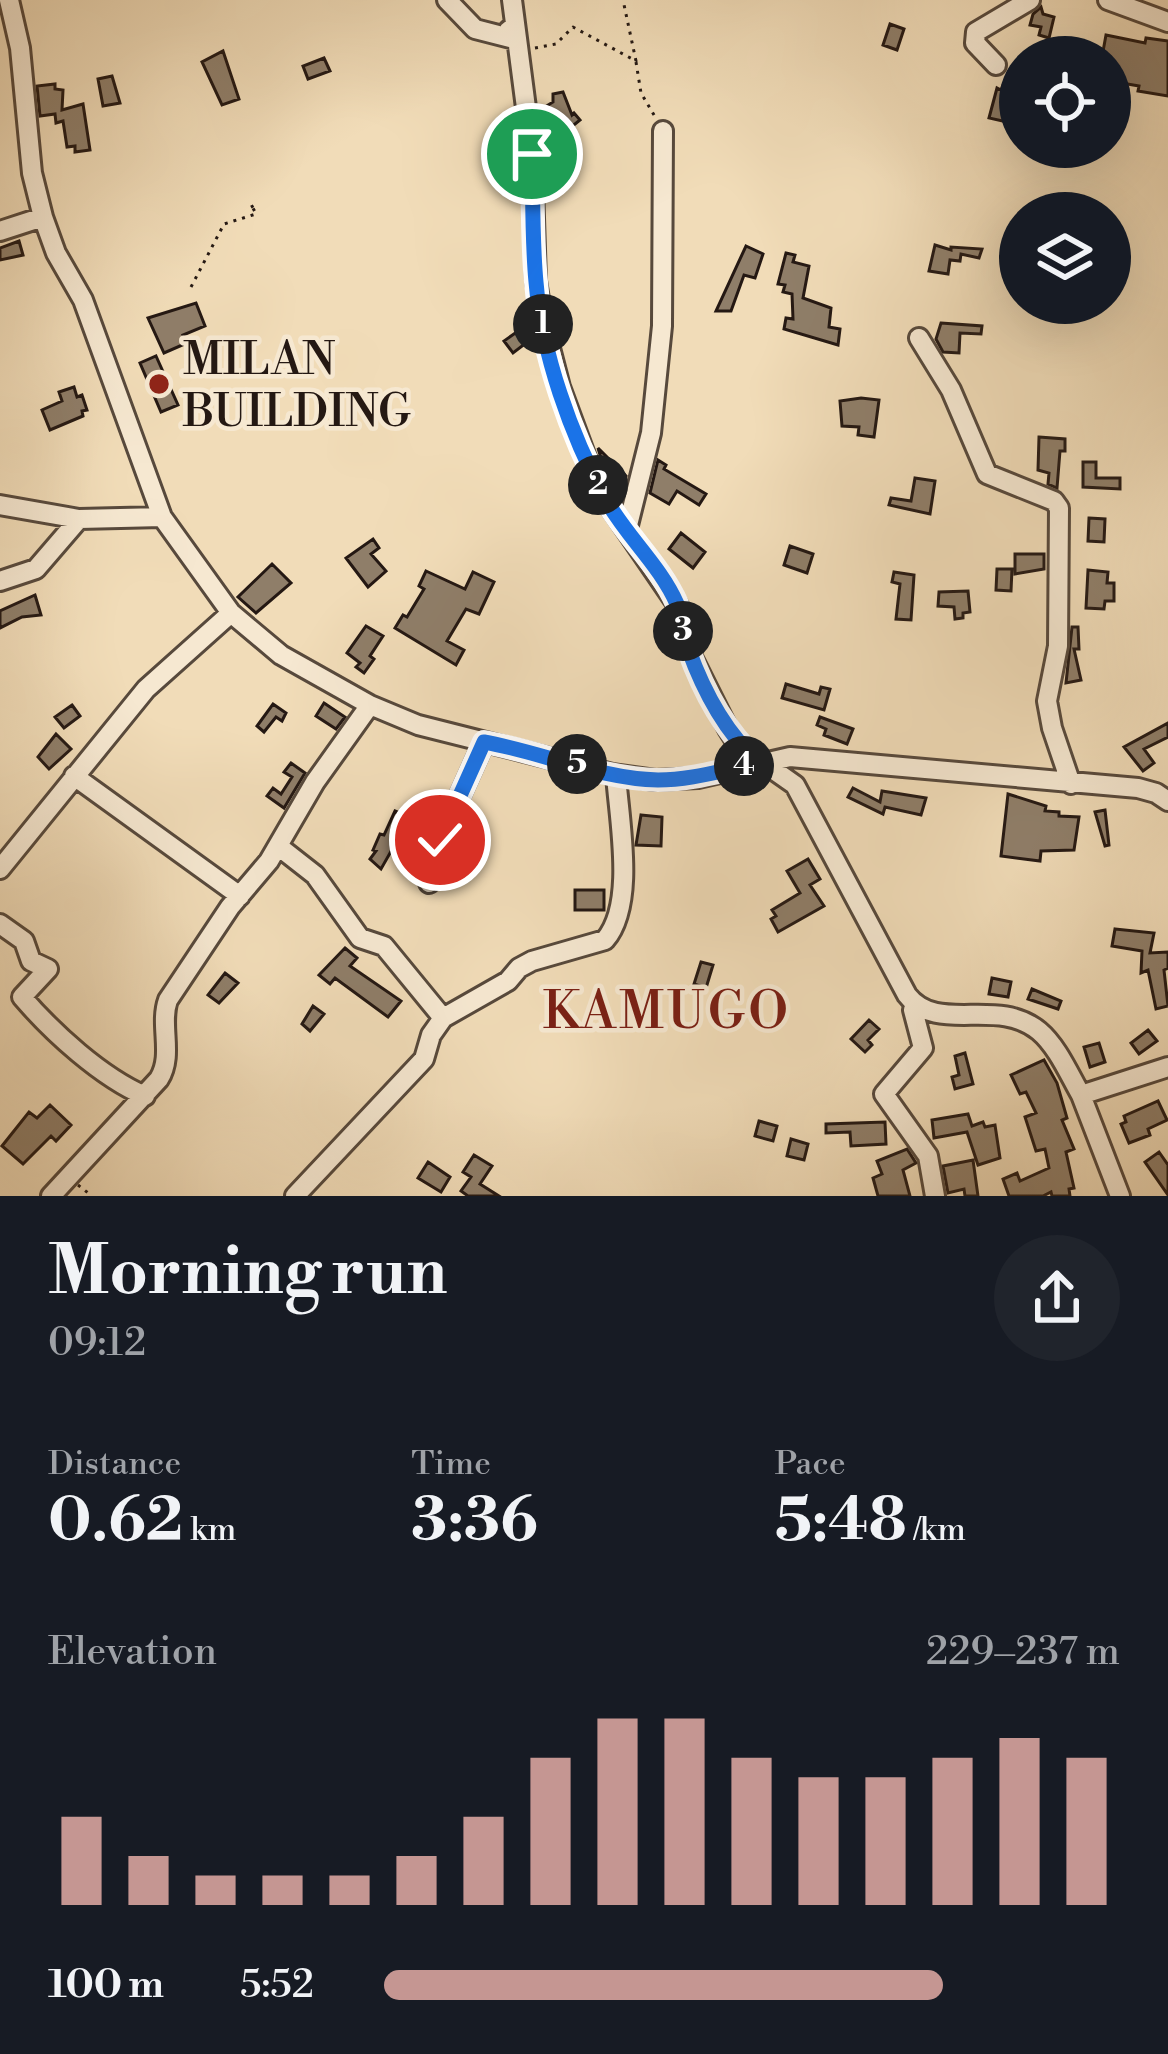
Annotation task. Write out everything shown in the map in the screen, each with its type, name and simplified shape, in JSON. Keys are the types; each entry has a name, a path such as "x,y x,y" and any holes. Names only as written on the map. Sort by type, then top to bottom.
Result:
{"street":[{"path":"9,0 20,48 32,173 43,217 82,300 162,517 231,613 281,655 370,705 452,736 616,775 698,778 790,757 1138,788 1168,801"},
{"path":"447,0 476,29 515,46"},
{"path":"508,0 532,154 536,281 542,317 560,387 591,471 678,606 687,646 728,729 738,745 795,785 846,886 916,1006 934,1015 998,1013 1040,1032 1081,1095 1120,1196"},
{"path":"995,65 975,43 976,32 1030,0"},
{"path":"1108,0 1168,22"},
{"path":"627,529 651,433 662,326 663,131"},
{"path":"0,231 43,217"},
{"path":"919,338 937,363 987,474 1054,501 1059,508 1058,646 1047,701 1071,784"},
{"path":"0,505 79,519 162,517"},
{"path":"0,581 36,569 79,519"},
{"path":"0,869 168,665 231,613"},
{"path":"51,1196 146,1096 165,1069 163,1015 168,1000 278,846 315,782 370,705"},
{"path":"429,883 440,840 484,742"},
{"path":"295,1196 424,1058 443,1018 508,981 520,968 605,940 614,930 622,898 616,775"},
{"path":"74,776 240,896"},
{"path":"278,846 315,875 360,938 384,946 443,1018"},
{"path":"0,924 24,941 31,961 48,969 22,997 55,1035 121,1086 146,1096"},
{"path":"916,1006 913,1010 923,1048 884,1094 928,1156 935,1196"},
{"path":"1081,1095 1168,1067"}],"path":[{"path":"623,0 641,93 663,131"},
{"path":"515,46 556,44 573,27 636,61"},
{"path":"191,287 224,224 256,214 250,203 253,208"}],"building":[{"path":"1041,7 1043,14 1054,17 1049,36 1039,35 1041,27 1030,25"},
{"path":"890,24 904,29 897,50 883,45"},
{"path":"1131,40 1168,41 1168,96 1138,91 1139,86 1131,85"},
{"path":"223,51 239,99 222,105 202,62"},
{"path":"324,58 330,71 308,79 303,66"},
{"path":"112,76 120,103 103,106 98,79"},
{"path":"55,84 55,89 63,90 62,110 83,104 90,150 75,152 75,146 67,147 63,121 56,123 55,114 40,116 37,86"},
{"path":"999,89 999,120 989,118"},
{"path":"563,92 572,115 580,120 565,132 576,149 554,162 546,149 552,145 542,130 545,122 540,110 553,102 553,94"},
{"path":"19,241 23,255 0,260 0,248"},
{"path":"935,245 951,250 982,249 979,258 961,254 960,261 950,260 948,274 929,271"},
{"path":"746,246 763,254 755,278 744,275 731,311 716,311"},
{"path":"786,253 795,255 793,262 809,266 803,298 831,308 829,327 840,329 838,345 784,329 786,318 793,319 792,294 783,292 785,285 778,284"},
{"path":"196,303 205,326 183,335 187,343 164,353 148,318"},
{"path":"941,323 982,326 981,334 960,333 959,353 943,352 936,339"},
{"path":"521,329 530,340 513,353 504,341"},
{"name":"MILAN BUILDING","path":"156,356 178,405 161,412 140,363"},
{"path":"74,387 87,410 50,430 42,410 62,401 59,392"},
{"path":"879,400 874,437 858,435 859,427 842,426 840,401"},
{"path":"1039,437 1065,439 1057,488 1048,484 1049,473 1038,470"},
{"path":"598,448 626,476 621,498 603,465"},
{"path":"658,460 666,465 664,469 706,494 699,505 677,491 669,504 650,493"},
{"path":"1083,462 1096,462 1096,478 1120,478 1120,489 1083,487"},
{"path":"915,478 935,481 930,514 889,505 891,498 911,501"},
{"path":"1089,518 1105,519 1104,542 1088,541"},
{"path":"681,533 705,552 693,568 669,549"},
{"path":"373,539 379,548 371,554 386,571 368,587 346,558"},
{"path":"790,546 813,554 807,573 784,565"},
{"path":"1015,554 1044,554 1044,569 1015,574"},
{"path":"272,564 291,583 256,613 238,597"},
{"path":"997,569 1012,569 1011,591 996,590"},
{"path":"1088,570 1108,572 1107,583 1114,583 1114,601 1105,601 1104,609 1086,608"},
{"path":"426,571 465,589 473,572 494,582 479,614 466,609 447,641 464,650 456,665 395,628 424,589 419,586"},
{"path":"894,572 914,575 911,620 896,619 900,584 892,582"},
{"path":"968,591 970,612 963,613 963,618 955,619 954,607 938,606 939,592"},
{"path":"35,595 41,615 22,617 0,628 0,611"},
{"path":"366,626 383,636 364,673 347,653"},
{"path":"1072,627 1078,627 1079,649 1074,649 1081,680 1066,683"},
{"path":"786,684 819,694 821,687 830,689 824,710 782,698"},
{"path":"324,703 345,717 336,729 316,716"},
{"path":"273,704 286,713 264,732 257,726"},
{"path":"72,705 80,716 64,728 55,717"},
{"path":"820,717 853,729 847,744 824,735 826,729 817,725"},
{"path":"1168,723 1168,737 1144,749 1154,763 1143,771 1124,747"},
{"path":"56,734 71,749 49,769 38,757"},
{"path":"291,763 305,773 284,808 267,796 273,788 281,794 292,777 284,772"},
{"path":"853,788 880,802 882,791 926,798 921,815 885,807 883,814 848,797"},
{"path":"1008,794 1046,806 1045,811 1059,812 1059,816 1079,817 1074,850 1041,851 1040,861 1001,856"},
{"path":"1105,810 1109,845 1105,846 1095,812"},
{"path":"395,811 407,816 405,820 431,827 425,846 398,839 381,869 370,859"},
{"path":"641,815 662,817 661,846 636,845"},
{"path":"808,859 820,879 810,885 824,906 778,932 772,910 800,893 787,871"},
{"path":"575,890 604,890 604,910 575,910"},
{"path":"1115,929 1154,933 1150,953 1168,952 1164,970 1168,1006 1156,1009 1148,970 1141,973 1142,951 1112,946"},
{"path":"345,948 357,958 350,966 401,1001 388,1017 335,978 330,984 319,975"},
{"path":"701,962 713,965 706,988 694,984"},
{"path":"225,973 238,983 219,1003 208,995"},
{"path":"992,978 1011,982 1008,997 989,994"},
{"path":"1032,989 1061,1001 1058,1009 1028,999"},
{"path":"313,1006 324,1014 310,1031 302,1024"},
{"path":"869,1020 879,1029 868,1040 872,1045 865,1052 851,1039"},
{"path":"1148,1030 1157,1041 1139,1054 1131,1043"},
{"path":"1099,1043 1105,1062 1090,1067 1084,1047"},
{"path":"965,1053 973,1084 955,1089 952,1077 959,1075 955,1056"},
{"path":"1044,1060 1057,1083 1067,1118 1062,1120 1074,1149 1066,1152 1074,1188 1069,1189 1070,1196 1052,1196 1051,1192 1009,1196 1003,1179 1017,1173 1020,1181 1049,1168 1045,1149 1036,1151 1025,1117 1036,1113 1011,1075"},
{"path":"1158,1101 1167,1120 1148,1129 1150,1135 1129,1143 1121,1124 1126,1122 1124,1116"},
{"path":"50,1105 71,1125 56,1141 51,1136 23,1164 2,1146 29,1112 37,1118"},
{"path":"968,1114 972,1126 995,1125 1000,1158 978,1165 967,1132 934,1138 932,1120"},
{"path":"759,1121 777,1126 773,1141 755,1136"},
{"path":"885,1122 886,1144 851,1146 850,1132 826,1133 826,1124"},
{"path":"791,1139 808,1144 804,1160 787,1156"},
{"path":"907,1149 916,1163 903,1170 910,1196 878,1196 873,1178 882,1174 877,1161"},
{"path":"1159,1152 1168,1165 1168,1195 1145,1162"},
{"path":"474,1155 492,1166 480,1184 499,1196 468,1196 461,1191 471,1177 463,1172"},
{"path":"973,1160 978,1196 965,1196 964,1189 948,1193 943,1166"},
{"path":"428,1162 450,1177 441,1192 418,1178"}],"place":[{"name":"MILAN BUILDING","path":"159,384"}],"district":[{"name":"KAMUGO","path":"667,1010"}],"route":[{"path":"440,840 484,742 655,780 698,778 760,763 738,745 728,729 687,646 678,606 591,471 560,387 542,317 536,281 532,154"}]}
